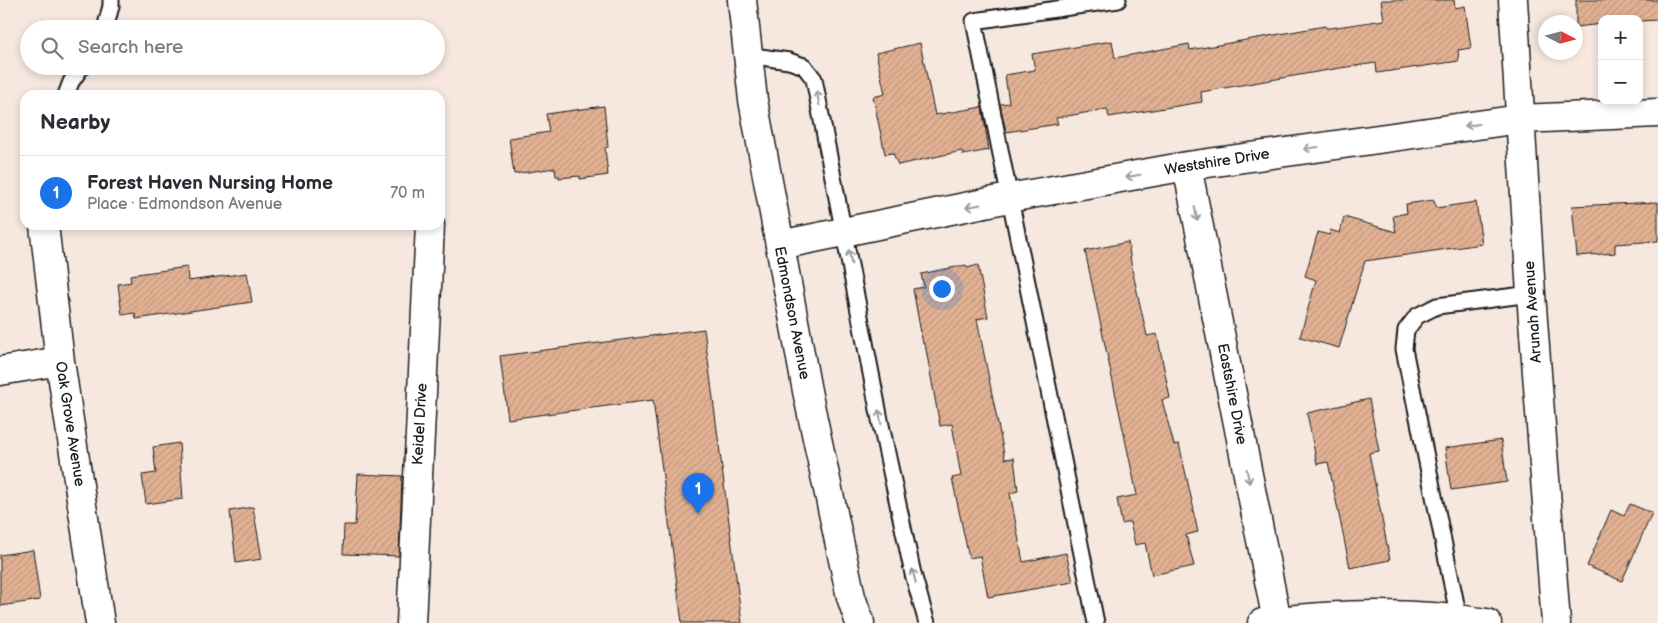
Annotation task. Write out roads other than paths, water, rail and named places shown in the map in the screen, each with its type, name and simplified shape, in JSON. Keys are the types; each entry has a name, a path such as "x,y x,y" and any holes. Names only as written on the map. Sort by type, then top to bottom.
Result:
{"street":[{"name":"Edmondson Avenue","path":"742,0 753,100 807,391 851,597 860,623"},
{"name":"Arunah Avenue","path":"1513,0 1531,294 1556,623"},
{"name":"Westshire Drive","path":"780,246 1009,198 1187,166 1520,118 1658,113"},
{"name":"Eastshire Drive","path":"1187,166 1270,622"},
{"name":"Oak Grove Avenue","path":"45,230 60,361 100,623"},
{"name":"Keidel Drive","path":"411,623 430,230"},
{"path":"0,371 60,361"},
{"path":"1270,622 1327,620 1373,615 1459,619 1487,623"}],"lane":[{"path":"107,20 111,0"},
{"path":"1096,623 974,21 1118,0"},
{"path":"747,56 789,61 804,66 814,79 881,425 913,574 927,623"},
{"path":"68,90 76,75"},
{"path":"1459,619 1404,349 1406,330 1417,316 1437,306 1531,294"}],"place":[{"name":"Forest Haven Nursing Home","path":"698,514"}]}
